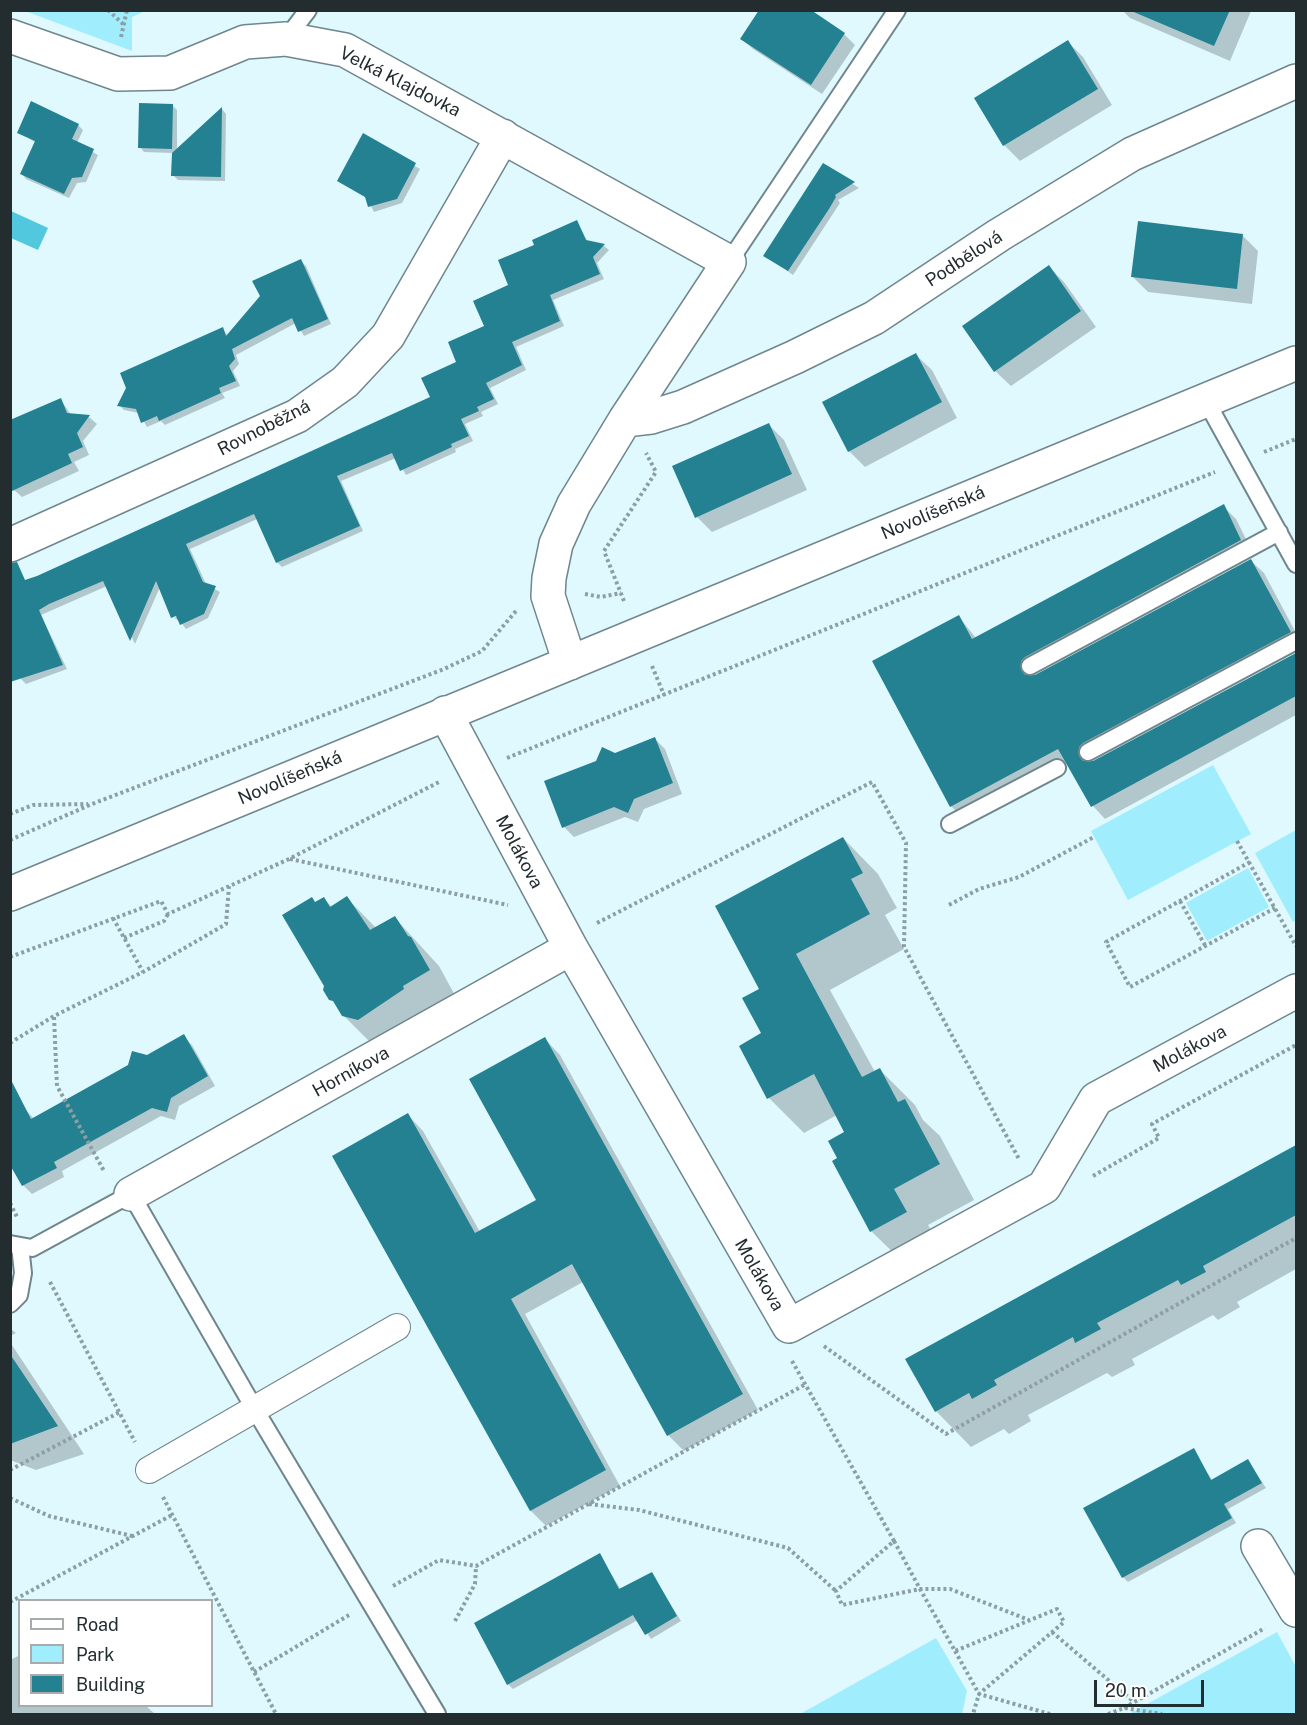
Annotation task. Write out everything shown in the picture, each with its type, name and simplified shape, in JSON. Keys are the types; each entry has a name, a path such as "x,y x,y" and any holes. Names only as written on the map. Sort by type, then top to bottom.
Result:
{"street":[{"name":"Velká Klajdovka","path":"10,36 118,74 170,73 245,42 286,39 345,50 729,262"},
{"name":"Podbělová","path":"638,418 683,407 874,318 999,235 1132,154 1296,81"},
{"name":"Rovnoběžná","path":"10,545 297,416 345,382 388,336 503,136"},
{"path":"570,663 548,596 556,544 564,524 638,418 729,262"},
{"name":"Novolíšeňská","path":"10,894 1296,363"},
{"name":"Molákova","path":"445,713 571,948 789,1326 1044,1187 1096,1100 1296,991"},
{"name":"Horníkova","path":"126,1197 571,948"},
{"path":"150,1470 397,1327"},
{"path":"1258,1546 1284,1617"}],"lane":[{"path":"286,39 309,10"},
{"path":"729,262 897,10"},
{"path":"1206,399 1296,564"},
{"path":"1030,666 1279,532"},
{"path":"1088,752 1296,641"},
{"path":"950,824 1057,768"},
{"path":"10,1304 19,1294 23,1273 21,1246 126,1197 437,1714"}],"path":[{"path":"108,10 123,24"},
{"path":"638,418 641,443 656,472 604,551 664,695"},
{"path":"498,762 1296,439"},
{"path":"10,840 92,804 444,669 482,651 518,608 576,585 583,593 593,597 621,593"},
{"path":"124,938 165,921 168,914 289,859 440,779 447,786"},
{"path":"571,948 592,926 872,782 906,843 904,947 1021,1163"},
{"path":"10,814 33,805 92,804"},
{"path":"949,905 979,889 1019,877 1094,837"},
{"path":"1238,841 1296,946"},
{"path":"289,859 512,906"},
{"path":"1250,862 1106,942 1130,987 1275,908"},
{"path":"10,1042 54,1016 143,972 226,924 229,886"},
{"path":"10,957 161,901 168,914"},
{"path":"1180,901 1206,947"},
{"path":"113,918 143,972"},
{"path":"54,1016 57,1086 126,1197"},
{"path":"10,1203 21,1246 120,1412 150,1470"},
{"path":"821,1344 946,1434 1296,1238"},
{"path":"391,1587 439,1560 476,1566 806,1384 979,1694 1050,1714"},
{"path":"10,1470 120,1412"},
{"path":"10,1498 49,1516 133,1536"},
{"path":"589,1504 639,1510 788,1548 836,1591 842,1605 920,1590 950,1589 1029,1620"},
{"path":"10,1602 172,1515 276,1714"},
{"path":"836,1591 894,1540"},
{"path":"456,1621 475,1584 476,1566"},
{"path":"955,1651 1057,1609 1064,1622 979,1694 973,1714"},
{"path":"255,1672 357,1611"},
{"path":"1108,1714 1134,1702 1284,1617"},
{"path":"1052,1632 1134,1702"},
{"path":"1124,1707 1162,1714"}],"green space":[{"path":"25,11 145,11 132,17 132,51"},
{"path":"1213,765 1251,834 1128,900 1091,831"},
{"path":"1296,830 1296,920 1293,922 1255,853"},
{"path":"1248,868 1269,907 1207,941 1186,903"},
{"path":"1277,1632 1296,1667 1296,1714 1129,1714"},
{"path":"936,1638 967,1691 962,1714 800,1714"}],"shaded area":[{"path":"11,211 48,228 38,250 11,238"}],"building":[{"path":"759,10 811,10 845,33 811,85 740,39"},
{"path":"1129,10 1230,10 1214,46"},
{"path":"1068,40 1098,89 1003,146 974,98"},
{"path":"31,101 79,124 72,139 94,149 82,177 72,178 64,194 20,174 35,141 17,133"},
{"path":"139,103 173,104 172,149 138,148"},
{"path":"222,107 221,177 171,176 172,153"},
{"path":"363,133 416,163 397,199 368,207 365,197 337,181"},
{"path":"823,163 855,182 835,195 829,209 788,271 763,256"},
{"path":"577,220 586,240 605,244 593,257 600,274 550,295 560,321 512,342 522,365 486,383 494,399 477,407 479,411 461,419 469,436 451,444 452,447 400,471 392,453 337,476 360,526 276,563 254,514 186,544 203,582 216,586 204,614 180,625 176,616 171,618 156,581 130,641 103,581 49,604 39,610 63,665 10,682 10,563 17,562 25,580 37,576 430,397 421,378 456,362 448,342 484,326 473,301 508,285 498,260 534,245 532,240"},
{"path":"1138,221 1243,234 1237,289 1131,277"},
{"path":"301,259 328,319 298,332 292,318 232,349 235,359 229,366 236,381 219,388 221,393 159,421 157,416 141,423 136,409 117,406 126,388 120,373 223,327 226,336 260,296 252,281"},
{"path":"1049,265 1081,311 994,372 962,326"},
{"path":"916,353 942,402 848,452 822,402"},
{"path":"61,398 67,413 90,415 77,433 83,447 68,454 72,463 10,492 10,420"},
{"path":"769,423 792,474 695,518 672,466"},
{"path":"1224,504 1241,540 1025,657 1021,661 1021,670 1025,675 1035,675 1251,559 1291,632 1083,743 1079,747 1079,756 1083,761 1093,761 1296,653 1296,696 1091,807 1058,749 950,807 872,661 959,615 972,639"},
{"path":"655,737 673,783 634,799 628,813 614,807 562,828 544,781 596,761 602,747 615,753"},
{"path":"843,837 863,873 851,879 870,914 796,954 862,1077 880,1068 898,1102 905,1099 940,1164 894,1189 907,1212 870,1232 832,1161 837,1158 828,1141 844,1132 814,1074 767,1099 739,1046 761,1033 742,998 759,989 715,906"},
{"path":"347,896 370,930 395,916 411,937 430,970 403,986 404,989 358,1020 342,1016 333,1001 329,1000 323,990 324,986 282,915 312,897 315,902 324,897 330,907"},
{"path":"184,1034 208,1076 171,1098 167,1112 152,1108 54,1162 57,1168 22,1186 10,1165 10,1078 31,1119 128,1065 132,1051 147,1055"},
{"path":"545,1037 743,1394 667,1436 572,1264 511,1299 606,1470 530,1511 332,1156 408,1113 475,1233 536,1200 469,1079"},
{"path":"1296,1145 1296,1215 1203,1266 1206,1272 1181,1285 1178,1280 1097,1323 1101,1329 1075,1343 1073,1337 994,1380 997,1385 972,1399 969,1393 935,1412 905,1359"},
{"path":"10,1354 58,1426 10,1444"},
{"path":"1194,1448 1211,1480 1248,1459 1262,1483 1224,1504 1232,1518 1122,1578 1083,1508"},
{"path":"600,1553 619,1589 652,1572 677,1616 645,1635 633,1615 507,1685 474,1623"}]}
